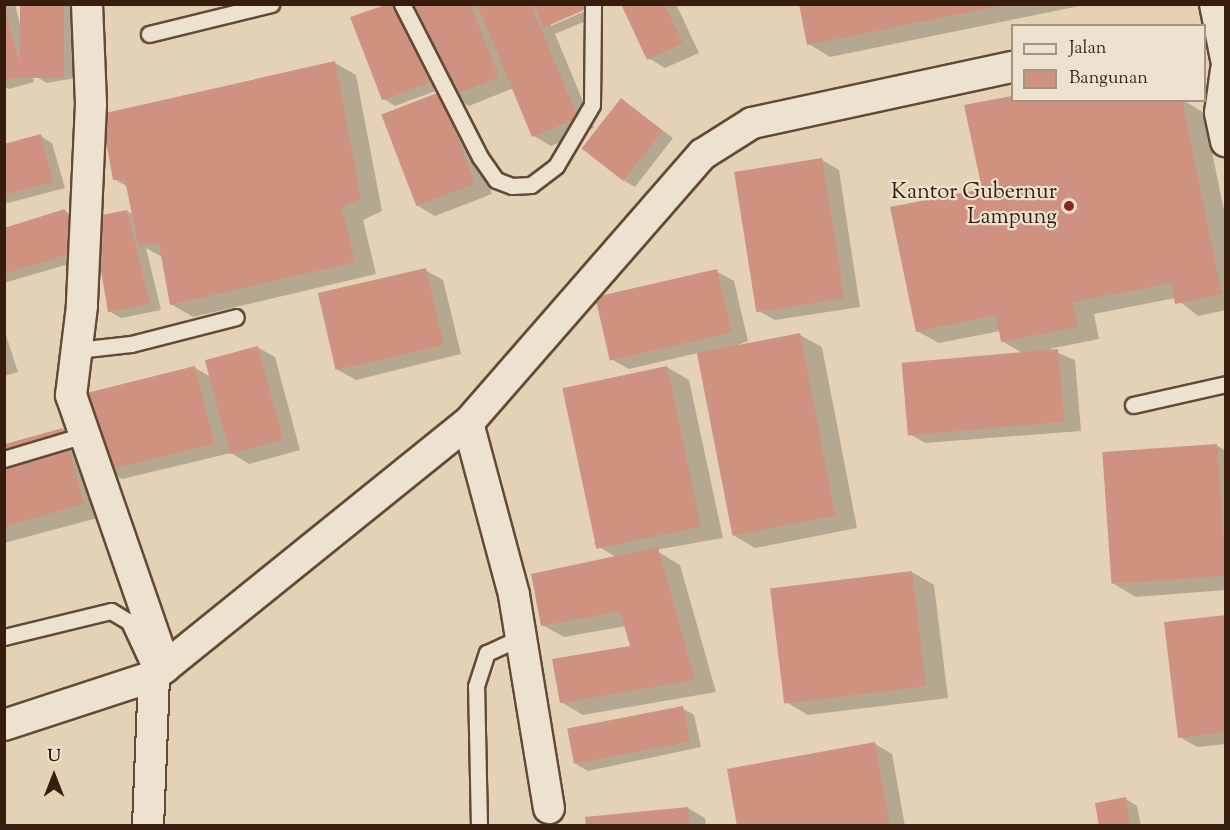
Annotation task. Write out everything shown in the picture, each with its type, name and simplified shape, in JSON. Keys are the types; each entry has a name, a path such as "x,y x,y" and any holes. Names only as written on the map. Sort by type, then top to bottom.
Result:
{"street":[{"path":"87,4 91,104 77,350 71,395 160,672 148,825"},
{"path":"1213,17 1226,59"},
{"path":"4,725 160,672 468,423 702,154 752,123 1011,67"},
{"path":"1226,70 1220,113 1226,141"},
{"path":"468,423 520,637 549,808"}],"lane":[{"path":"149,34 271,4"},
{"path":"402,4 480,157 496,180 512,186 531,184 556,166 592,105 593,4"},
{"path":"77,350 131,344 236,316"},
{"path":"1133,405 1226,384"},
{"path":"4,459 84,435"},
{"path":"4,637 111,611 129,621 160,672"},
{"path":"479,825 476,686 487,653 520,637"}],"building":[{"path":"20,4 64,4 64,78 20,78"},
{"path":"413,4 470,4 499,77 450,97"},
{"path":"477,4 531,4 578,118 532,137"},
{"path":"534,4 583,4 584,10 543,28"},
{"path":"621,4 664,4 683,43 647,60"},
{"path":"799,4 1000,4 1000,6 807,45"},
{"path":"4,5 23,76 4,80"},
{"path":"385,5 395,5 430,82 382,100 350,17"},
{"path":"335,61 361,199 342,207 355,262 170,305 159,244 138,245 125,180 113,180 101,114"},
{"path":"440,92 475,183 416,206 381,115"},
{"path":"1011,96 1011,102 1182,102 1222,294 1175,304 1171,283 1073,302 1078,327 1001,342 996,315 916,332 890,207 982,189 964,105"},
{"path":"621,98 663,131 623,181 582,148"},
{"path":"41,134 53,182 4,195 4,144"},
{"path":"822,158 844,298 756,312 734,172"},
{"path":"65,209 78,251 4,274 4,228"},
{"path":"127,210 150,304 108,312 92,217"},
{"path":"426,268 444,345 336,370 318,293"},
{"path":"717,269 732,332 610,360 595,297"},
{"path":"800,333 835,516 732,536 697,353"},
{"path":"258,346 283,440 230,454 205,360"},
{"path":"1058,349 1064,422 908,435 902,363"},
{"path":"195,366 214,444 104,471 84,394"},
{"path":"667,366 701,526 596,549 562,388"},
{"path":"63,428 84,504 5,526 5,444"},
{"path":"1217,444 1226,576 1111,584 1102,452"},
{"path":"658,547 695,680 560,703 552,659 630,646 620,611 541,626 531,574"},
{"path":"912,571 926,686 784,704 770,588"},
{"path":"1226,615 1226,732 1178,738 1164,622"},
{"path":"683,706 690,741 574,764 567,729"},
{"path":"875,742 890,826 737,826 727,769"},
{"path":"1126,797 1131,826 1099,826 1095,803"},
{"path":"688,807 690,826 586,826 585,817"}],"place":[{"name":"Kantor Gubernur Lampung","path":"1069,206"}]}
